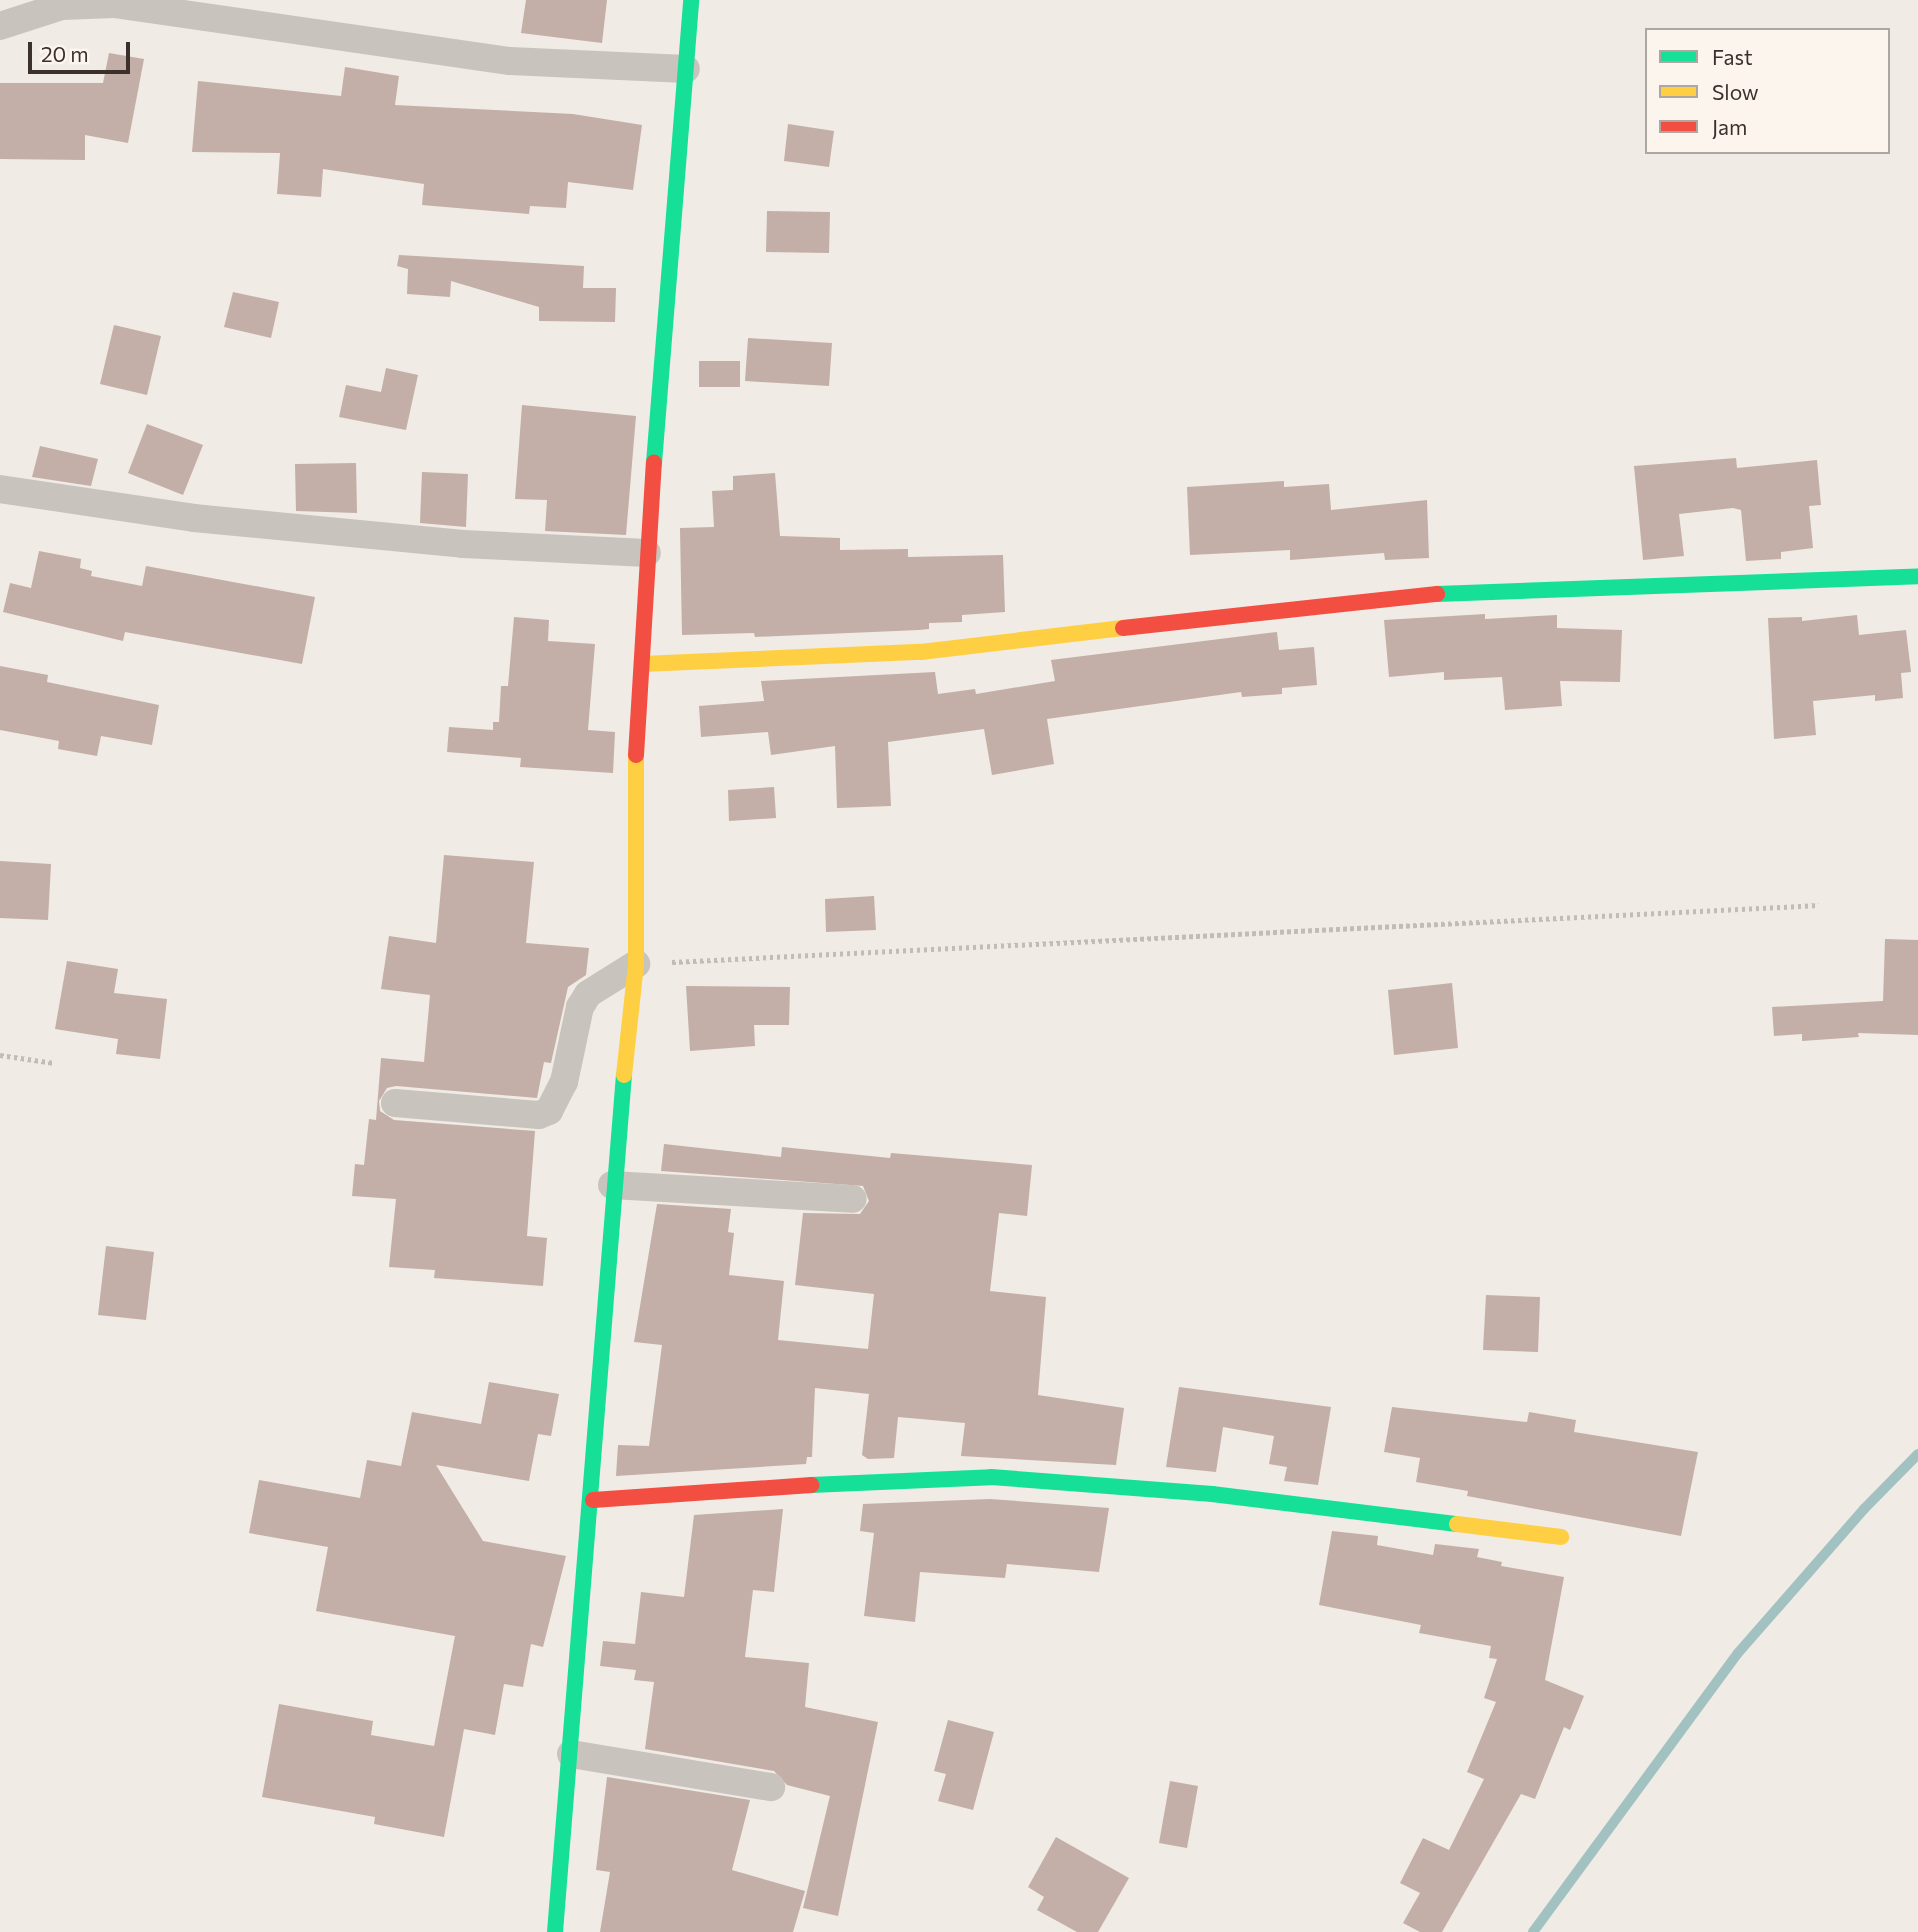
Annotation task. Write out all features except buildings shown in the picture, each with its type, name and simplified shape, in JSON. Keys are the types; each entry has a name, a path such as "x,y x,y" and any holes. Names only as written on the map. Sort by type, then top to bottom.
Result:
{"street":[{"path":"555,1932 593,1500 612,1185 636,964 634,787 647,553 691,0"},
{"path":"0,26 62,3 114,5 510,61 686,69"},
{"path":"0,489 194,518 463,544 647,553"},
{"path":"642,664 921,652 1409,595 1918,576"},
{"path":"395,1103 539,1115 549,1111 564,1082 580,1007 588,995 636,964"},
{"path":"612,1185 853,1199"},
{"path":"593,1500 887,1480 991,1478 1212,1494 1561,1536"},
{"path":"571,1754 771,1787"}],"path":[{"path":"636,964 1819,905"},
{"path":"0,1055 54,1063"}],"waterway":[{"path":"1533,1932 1738,1653 1864,1509 1918,1454"}],"traffic: fast":[{"path":"654,463 691,0"},
{"path":"1437,594 1918,576"},
{"path":"555,1932 624,1075"},
{"path":"811,1485 991,1477 1212,1494 1457,1524"}],"traffic: slow":[{"path":"642,664 921,652 1123,628"},
{"path":"624,1075 636,964 636,755"},
{"path":"1457,1524 1561,1537"}],"traffic: jam":[{"path":"636,755 654,463"},
{"path":"1123,628 1437,594"},
{"path":"593,1500 811,1485"}]}
